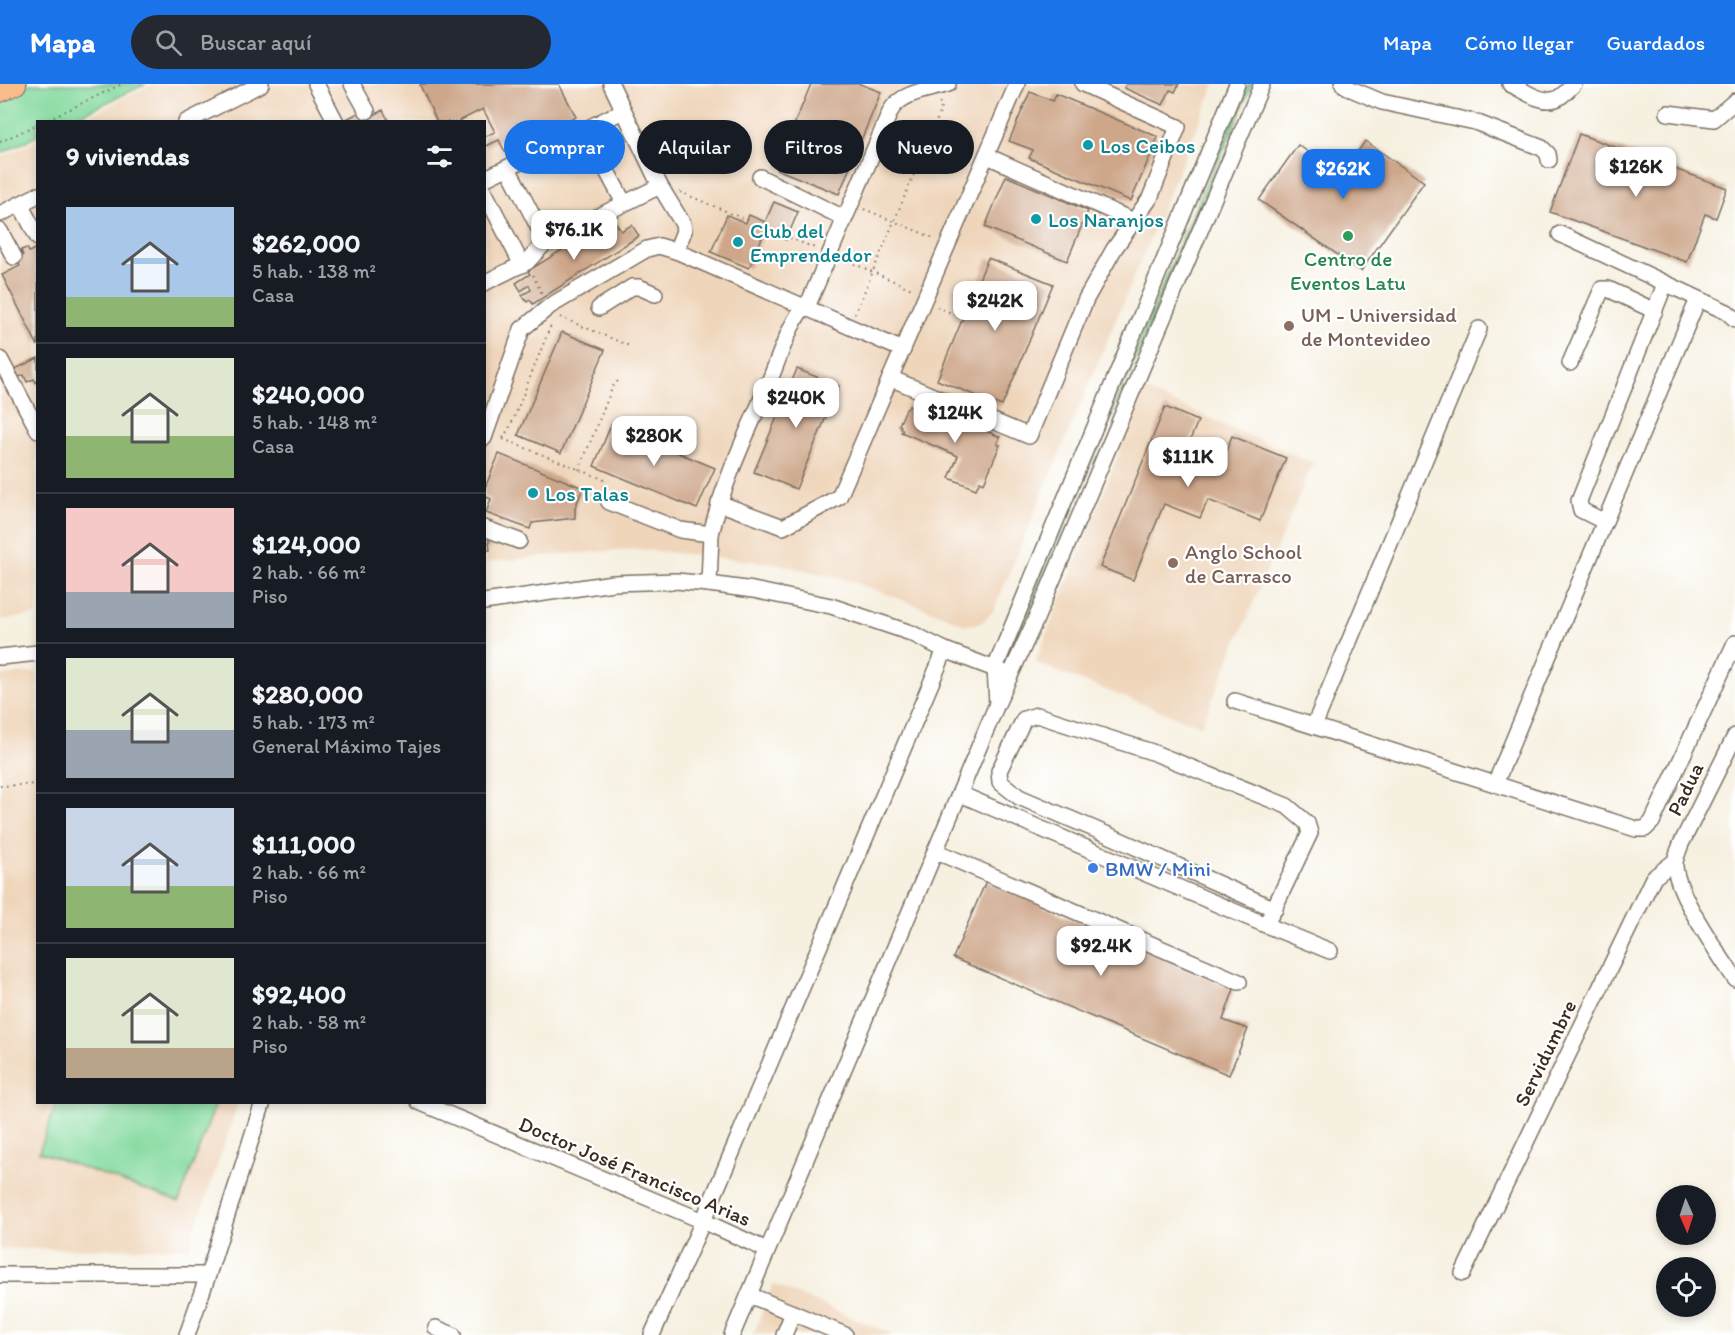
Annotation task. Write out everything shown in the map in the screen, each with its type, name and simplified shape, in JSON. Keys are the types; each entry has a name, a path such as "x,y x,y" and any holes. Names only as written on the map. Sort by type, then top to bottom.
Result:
{"main road":[{"path":"0,92 16,84"}],"street":[{"path":"190,120 261,84"},
{"path":"316,84 335,120"},
{"path":"352,84 367,111"},
{"path":"611,84 660,186 682,224 684,231 676,251"},
{"path":"719,502 783,527 838,497 1017,84"},
{"path":"890,378 1029,436 1086,299 1114,249 1150,198 1178,127 1083,84"},
{"path":"997,704 994,669 1237,84"},
{"path":"732,1335 997,704 1036,619 1262,84"},
{"path":"1343,84 1382,102 1475,122 1542,148 1548,154 1549,160"},
{"path":"1510,84 1547,100 1557,99 1574,84"},
{"path":"709,584 711,534 719,502 789,334 802,307 810,300 896,102 941,86"},
{"path":"1668,113 1713,119 1735,101"},
{"path":"605,120 623,111"},
{"path":"987,156 1134,221"},
{"path":"486,178 504,170"},
{"path":"511,174 546,242"},
{"path":"609,174 624,203"},
{"path":"760,177 844,218"},
{"path":"486,282 524,263 546,242 660,186"},
{"path":"486,195 524,263"},
{"path":"0,214 36,196"},
{"path":"20,204 36,234"},
{"path":"0,231 14,257"},
{"path":"1560,234 1727,312 1735,319"},
{"path":"486,433 522,329 549,306 647,249 658,246 676,251 903,350"},
{"path":"1605,522 1581,510 1579,501 1665,284"},
{"path":"599,308 633,287 639,287 655,294"},
{"path":"1570,363 1602,290 1608,289 1655,311"},
{"path":"1495,784 1698,299"},
{"path":"1314,726 1479,329"},
{"path":"0,359 36,426"},
{"path":"609,501 680,530 711,534"},
{"path":"486,529 519,541"},
{"path":"486,602 613,583 676,581 709,584 831,606 911,633 945,650 1011,676"},
{"path":"1235,701 1636,829 1645,829 1652,822 1735,643"},
{"path":"652,1335 703,1221 945,650"},
{"path":"0,657 36,653"},
{"path":"1266,925 1275,909 1310,833 1307,823 1287,806 1152,752 1037,716 1024,719 999,771 1000,782 1019,797 1275,909"},
{"name":"Padua","path":"1675,861 1681,844 1735,736"},
{"path":"960,794 1330,951"},
{"path":"1106,855 1113,837"},
{"path":"935,851 1239,982"},
{"path":"1675,861 1676,874 1685,898 1735,979"},
{"name":"Servidumbre","path":"1463,1273 1653,878 1675,861"},
{"path":"187,1335 262,1104"},
{"name":"Doctor José Francisco Arias","path":"424,1104 768,1250"},
{"path":"0,1275 208,1275"},
{"path":"749,1295 845,1335"},
{"path":"784,1335 793,1313"},
{"path":"436,1328 453,1335"}],"path":[{"path":"47,120 122,84"},
{"path":"850,327 941,110 941,86"},
{"path":"0,142 36,125"},
{"path":"660,186 673,189 747,220"},
{"path":"851,203 949,245"},
{"path":"790,238 915,290 923,302 963,318"},
{"path":"524,263 549,306 632,347"},
{"path":"503,438 511,425 549,306"},
{"path":"579,470 613,386 618,381"},
{"path":"486,436 503,438 603,479 609,501"},
{"path":"0,786 36,784"}],"shaded area":[{"path":"153,84 1215,84 993,612 981,623 965,625 851,581 779,564 637,549 551,555 486,563 486,120 79,120"},
{"path":"36,140 36,615 0,620 0,158"},
{"name":"Anglo School de Carrasco","path":"1144,390 1313,463 1201,726 1035,663"},
{"path":"36,672 36,1104 238,1104 189,1248 0,1249 0,676"},
{"path":"773,1284 894,1335 753,1335"}],"green space":[{"path":"25,84 146,84 70,120 36,120 36,136 0,154 0,96"},
{"path":"1248,84 1252,84 1008,662 1005,663 1004,660"},
{"path":"56,1104 216,1104 179,1202 39,1152"}],"building":[{"path":"422,84 559,84 576,117 570,120 504,120 504,150 499,140 486,146 486,136 495,132 483,109 461,120 436,120 420,85"},
{"path":"811,84 860,84 881,92 864,133 864,120 796,120"},
{"path":"1126,84 1179,84 1175,92 1170,90 1163,105 1124,88"},
{"name":"Los Ceibos","path":"1030,92 1053,101 1056,94 1158,137 1131,201 1029,158 1033,150 1009,141"},
{"path":"383,110 388,120 345,120 360,112 363,117 372,113 374,115"},
{"path":"1579,134 1727,188 1716,218 1705,214 1687,262 1550,212"},
{"name":"Centro de Eventos Latu","path":"1365,141 1424,182 1361,271 1259,200 1298,145 1342,175"},
{"path":"789,174 847,174 839,194"},
{"name":"Los Naranjos","path":"1006,176 1088,211 1067,261 985,227"},
{"name":"Club del Emprendedor","path":"774,202 798,212 786,240 765,231 749,268 711,252 727,215 746,223 749,215 765,222"},
{"path":"615,222 621,231 632,225 639,236 533,304 530,300 527,302 522,295 531,290 529,285 521,291 516,283 530,274 528,271 596,229 598,233"},
{"path":"27,248 29,252 36,248 36,342 2,275 20,266 16,258 23,255 21,250"},
{"path":"988,258 1053,284 1002,406 937,380"},
{"path":"562,332 605,350 561,453 518,435"},
{"path":"36,359 36,382 34,379 27,382 24,375 19,377 15,369"},
{"path":"797,369 839,386 796,489 754,472"},
{"path":"909,406 968,429 970,424 1000,437 997,444 1000,445 984,483 980,481 976,489 949,478 958,456 901,432 903,430 899,425"},
{"path":"1165,407 1198,421 1183,457 1218,471 1232,436 1286,458 1260,521 1208,500 1200,518 1164,504 1133,580 1100,567"},
{"path":"611,425 715,468 697,509 594,466"},
{"name":"Los Talas","path":"499,454 583,488 575,508 575,518 532,523 530,529 486,513 491,499 486,497 486,485"},
{"path":"486,534 488,534 490,550 486,550"},
{"path":"986,881 1234,989 1223,1020 1248,1029 1229,1075 953,958"}],"place":[{"name":"Los Ceibos","path":"1088,145"},
{"name":"Los Naranjos","path":"1036,219"},
{"name":"Centro de Eventos Latu","path":"1348,236"},
{"name":"Club del Emprendedor","path":"738,242"},
{"name":"UM - Universidad de Montevideo","path":"1289,326"},
{"name":"Los Talas","path":"533,493"},
{"name":"Anglo School de Carrasco","path":"1173,563"},
{"name":"BMW / Mini","path":"1093,868"}]}
